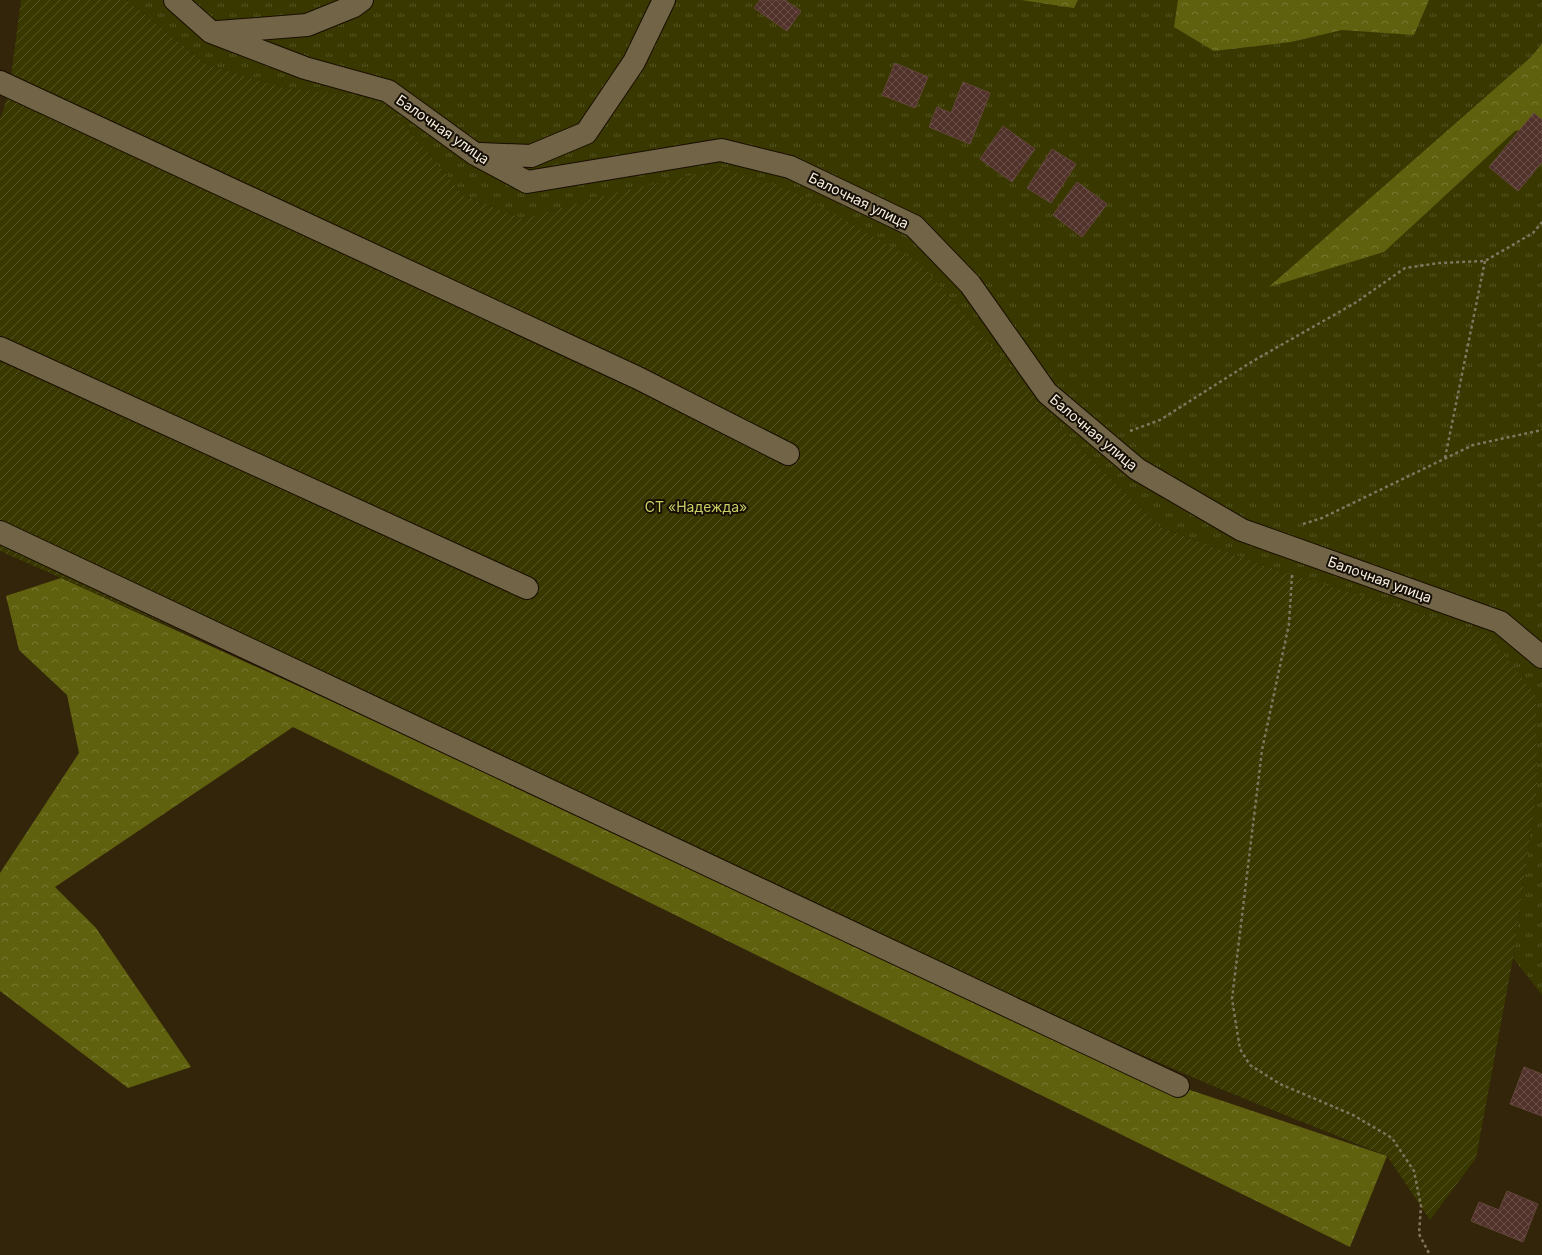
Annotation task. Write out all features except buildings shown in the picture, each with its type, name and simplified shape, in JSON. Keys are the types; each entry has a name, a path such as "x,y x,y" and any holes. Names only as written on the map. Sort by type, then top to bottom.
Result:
{"street":[{"name":"Балочная улица","path":"175,0 211,32 305,68 388,91 475,154 527,182 721,150 790,167 914,226 970,284 1047,393 1137,470 1242,530 1500,622 1542,657"},
{"path":"211,32 307,25 354,6 362,0"},
{"path":"475,154 531,156 586,133 634,62 664,0"},
{"path":"0,82 638,378 788,454"},
{"path":"0,348 527,588"},
{"path":"0,532 1178,1086"}],"path":[{"path":"1104,441 1160,420 1253,361 1355,303 1405,268 1439,263 1485,261 1532,233 1542,222"},
{"path":"1445,458 1485,261"},
{"path":"1301,525 1322,518 1473,445 1542,430"},
{"path":"1294,548 1289,624 1262,750 1232,999 1240,1049 1250,1065 1280,1084 1353,1115 1392,1138 1414,1171 1421,1206 1419,1234 1430,1255"}],"green space":[{"name":"СТ «Надежда»","path":"21,0 127,0 206,64 280,87 383,99 463,195 523,219 595,198 722,168 797,193 920,263 1074,442 1160,527 1276,570 1488,634 1536,696 1537,788 1513,958 1476,1158 1430,1220 1387,1156 1208,1084 0,551 0,120 9,92"},
{"path":"127,0 1542,0 1542,995 1513,958 1537,788 1276,570 1160,527 1074,442 595,198 523,219 463,195 383,100 280,87 206,64"},
{"path":"1021,0 1078,0 1074,8"},
{"path":"1178,0 1429,0 1414,35 1342,30 1291,42 1214,51 1174,27"},
{"path":"1542,44 1542,124 1515,131 1384,252 1269,287 1531,57"},
{"path":"61,578 1178,1086 1387,1156 1350,1247 293,727 55,887 96,928 191,1067 128,1088 0,991 0,873 79,753 67,695 19,650 6,596"}]}
